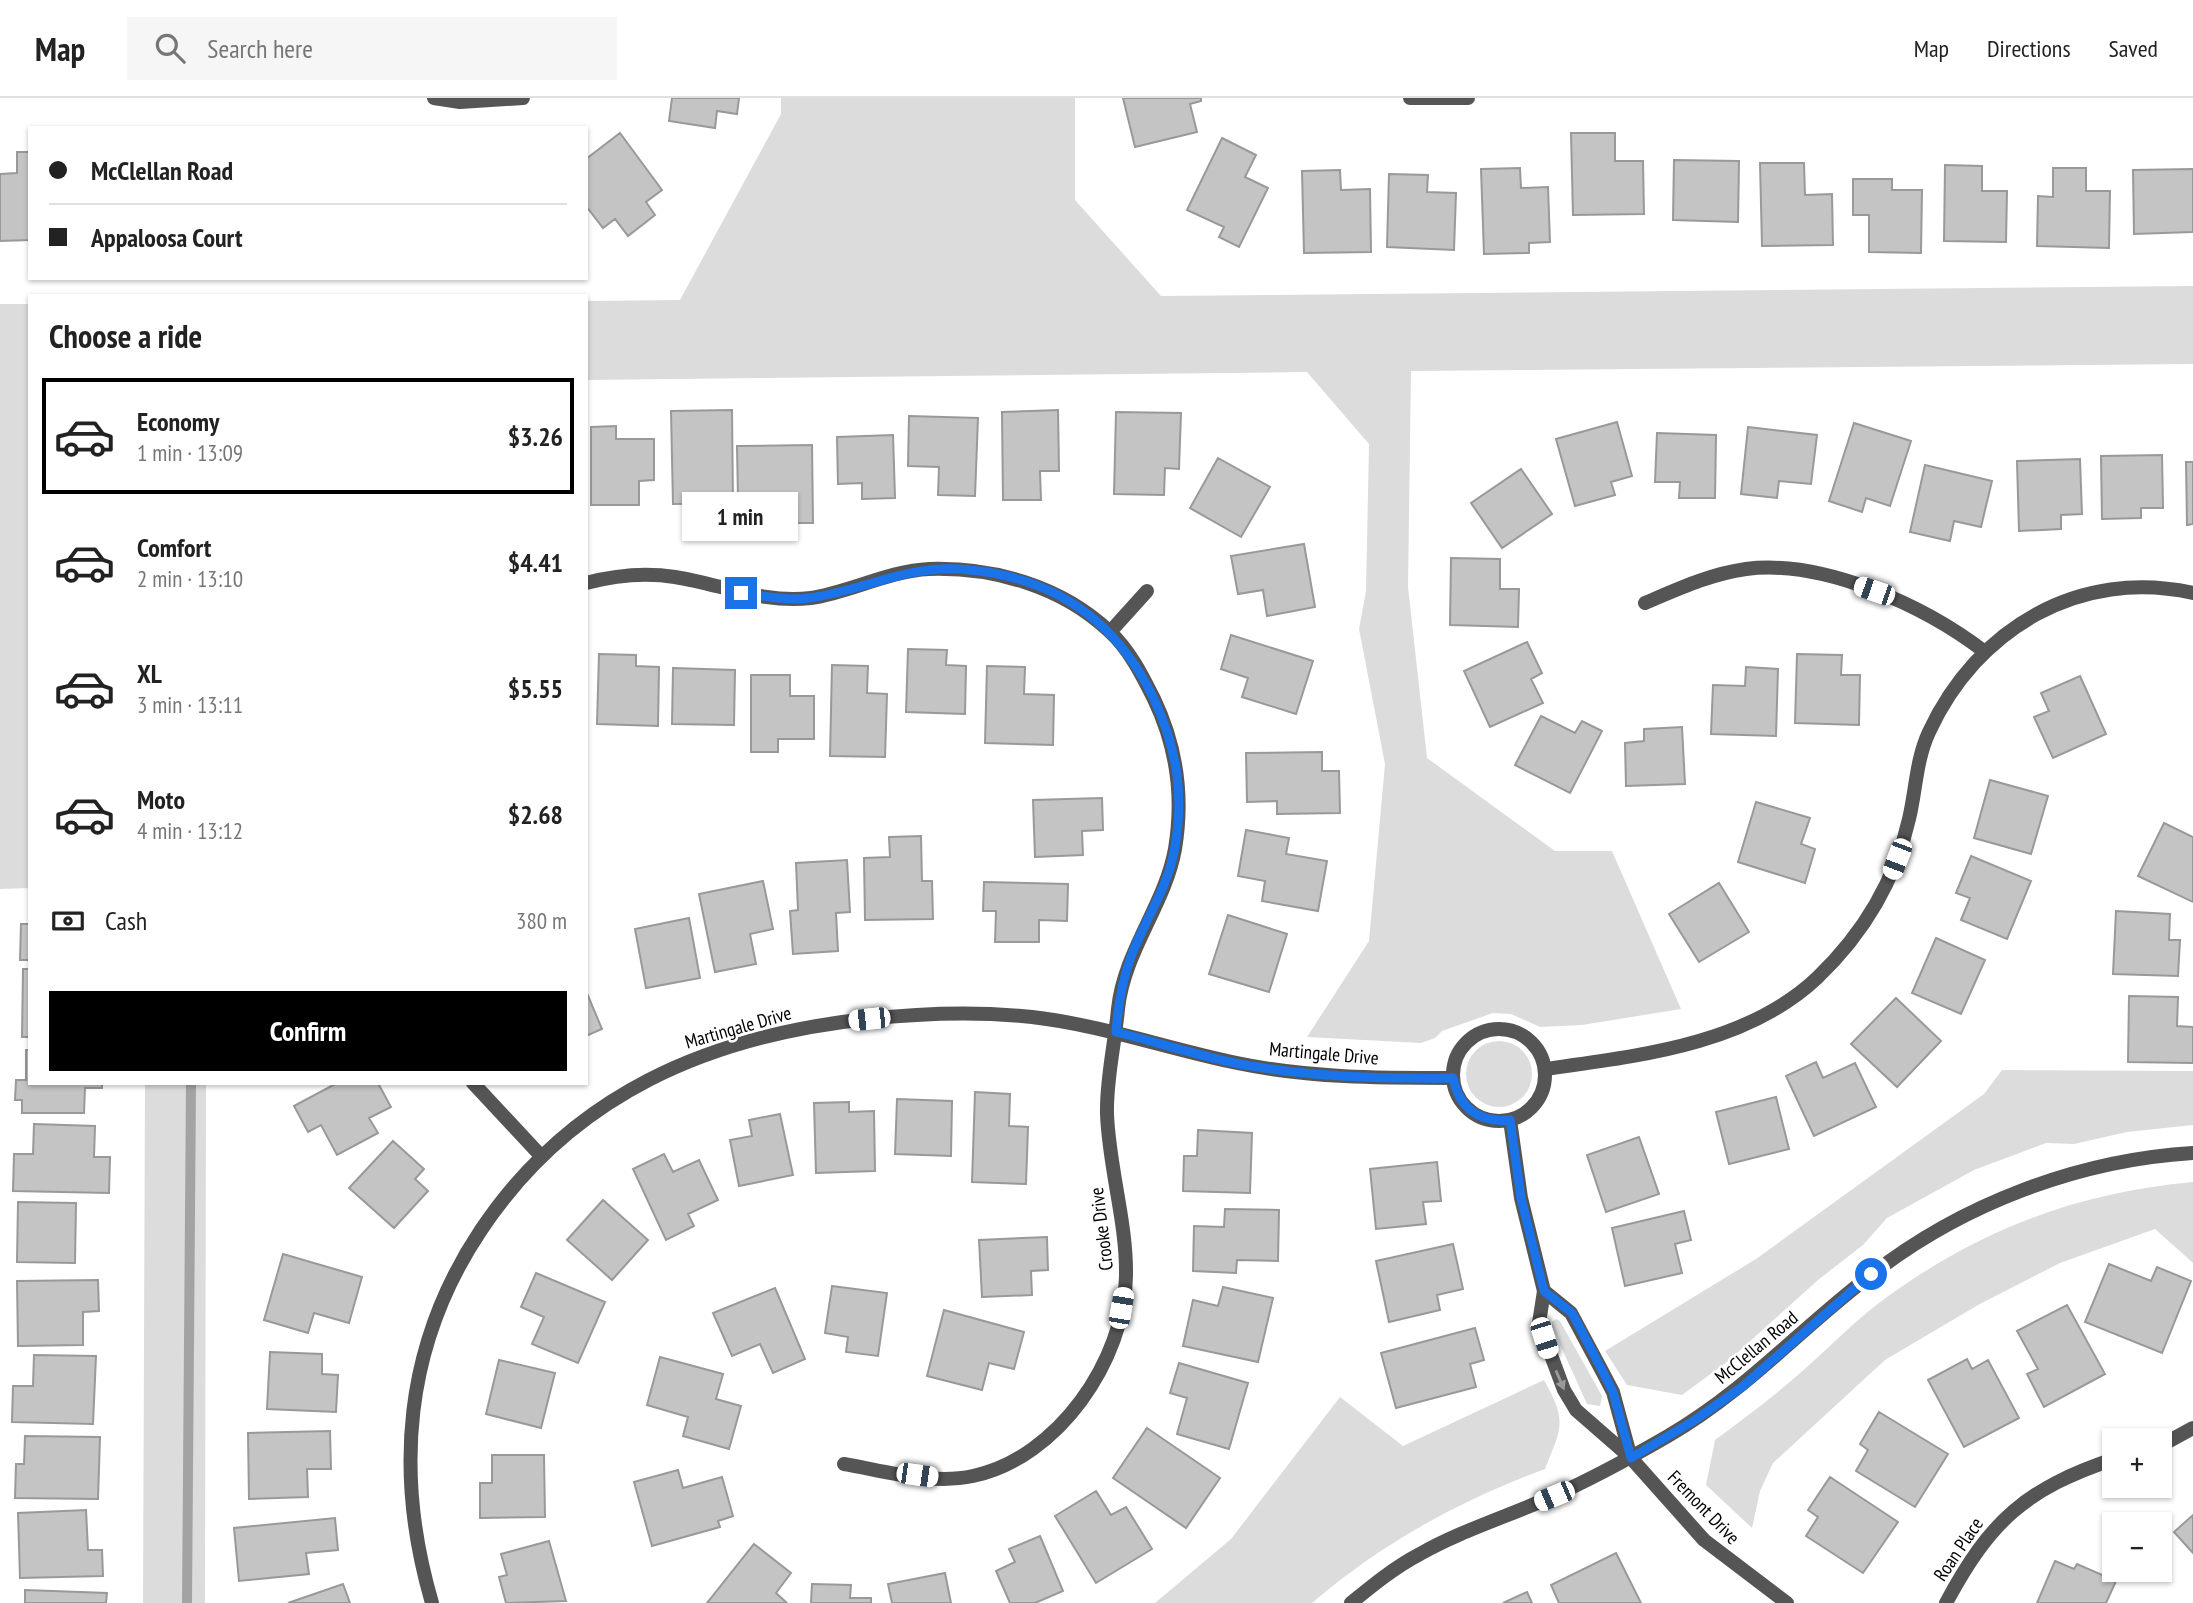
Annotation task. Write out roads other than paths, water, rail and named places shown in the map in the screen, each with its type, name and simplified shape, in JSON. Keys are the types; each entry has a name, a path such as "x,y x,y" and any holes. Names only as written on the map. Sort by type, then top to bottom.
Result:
{"street":[{"path":"433,98 460,102 523,98"},
{"path":"1410,98 1468,98"},
{"path":"1645,603 1703,578 1744,569 1778,568 1841,581 1894,598 1957,631 1985,652"},
{"name":"Crooke Drive","path":"588,582 611,576 643,573 673,576 771,598 806,599 925,569 959,569 1017,580 1055,594 1110,632 1134,663 1165,723 1175,756 1180,789 1174,855 1164,886 1132,954 1119,997 1107,1110 1125,1246 1126,1279 1112,1340 1088,1390 1072,1414 1054,1433 999,1468 972,1476 941,1479 844,1464"},
{"path":"1545,1069 1705,1040 1740,1027 1793,997 1816,979 1862,929 1879,901 1903,844 1920,757 1929,733 1957,685 1985,652 2024,621 2084,594 2135,587 2156,587 2193,593"},
{"path":"1110,632 1147,592"},
{"name":"Martingale Drive","path":"432,1603 418,1553 409,1483 412,1410 430,1337 454,1275 490,1216 541,1156 595,1111 657,1075 713,1051 785,1030 911,1014 960,1013 1032,1017 1116,1032 1240,1064 1304,1073 1348,1077 1453,1078"},
{"path":"1495,1029 1509,1030 1533,1044 1545,1069 1542,1092 1537,1102 1520,1116 1496,1122 1471,1112 1461,1102 1453,1078 1460,1051 1469,1040 1495,1029"},
{"path":"475,1085 541,1156"},
{"name":"Fremont Drive","path":"1510,1120 1521,1198 1544,1291 1539,1323 1564,1390 1576,1410 1631,1458 1704,1540 1787,1603"},
{"name":"McClellan Road","path":"1351,1603 1420,1553 1554,1496 1631,1458 1695,1420 1742,1387 1871,1274 1911,1246 1968,1215 2025,1189 2078,1171 2133,1159 2193,1153"},
{"name":"Fremont Drive","path":"1544,1291 1572,1313 1602,1370 1613,1392 1631,1458"},
{"path":"2172,1440 2193,1429"},
{"name":"Roan Place","path":"1946,1603 1977,1549 1994,1527 2017,1507 2057,1481 2102,1464"}],"waterway":[{"path":"187,1603 191,1085"}]}
